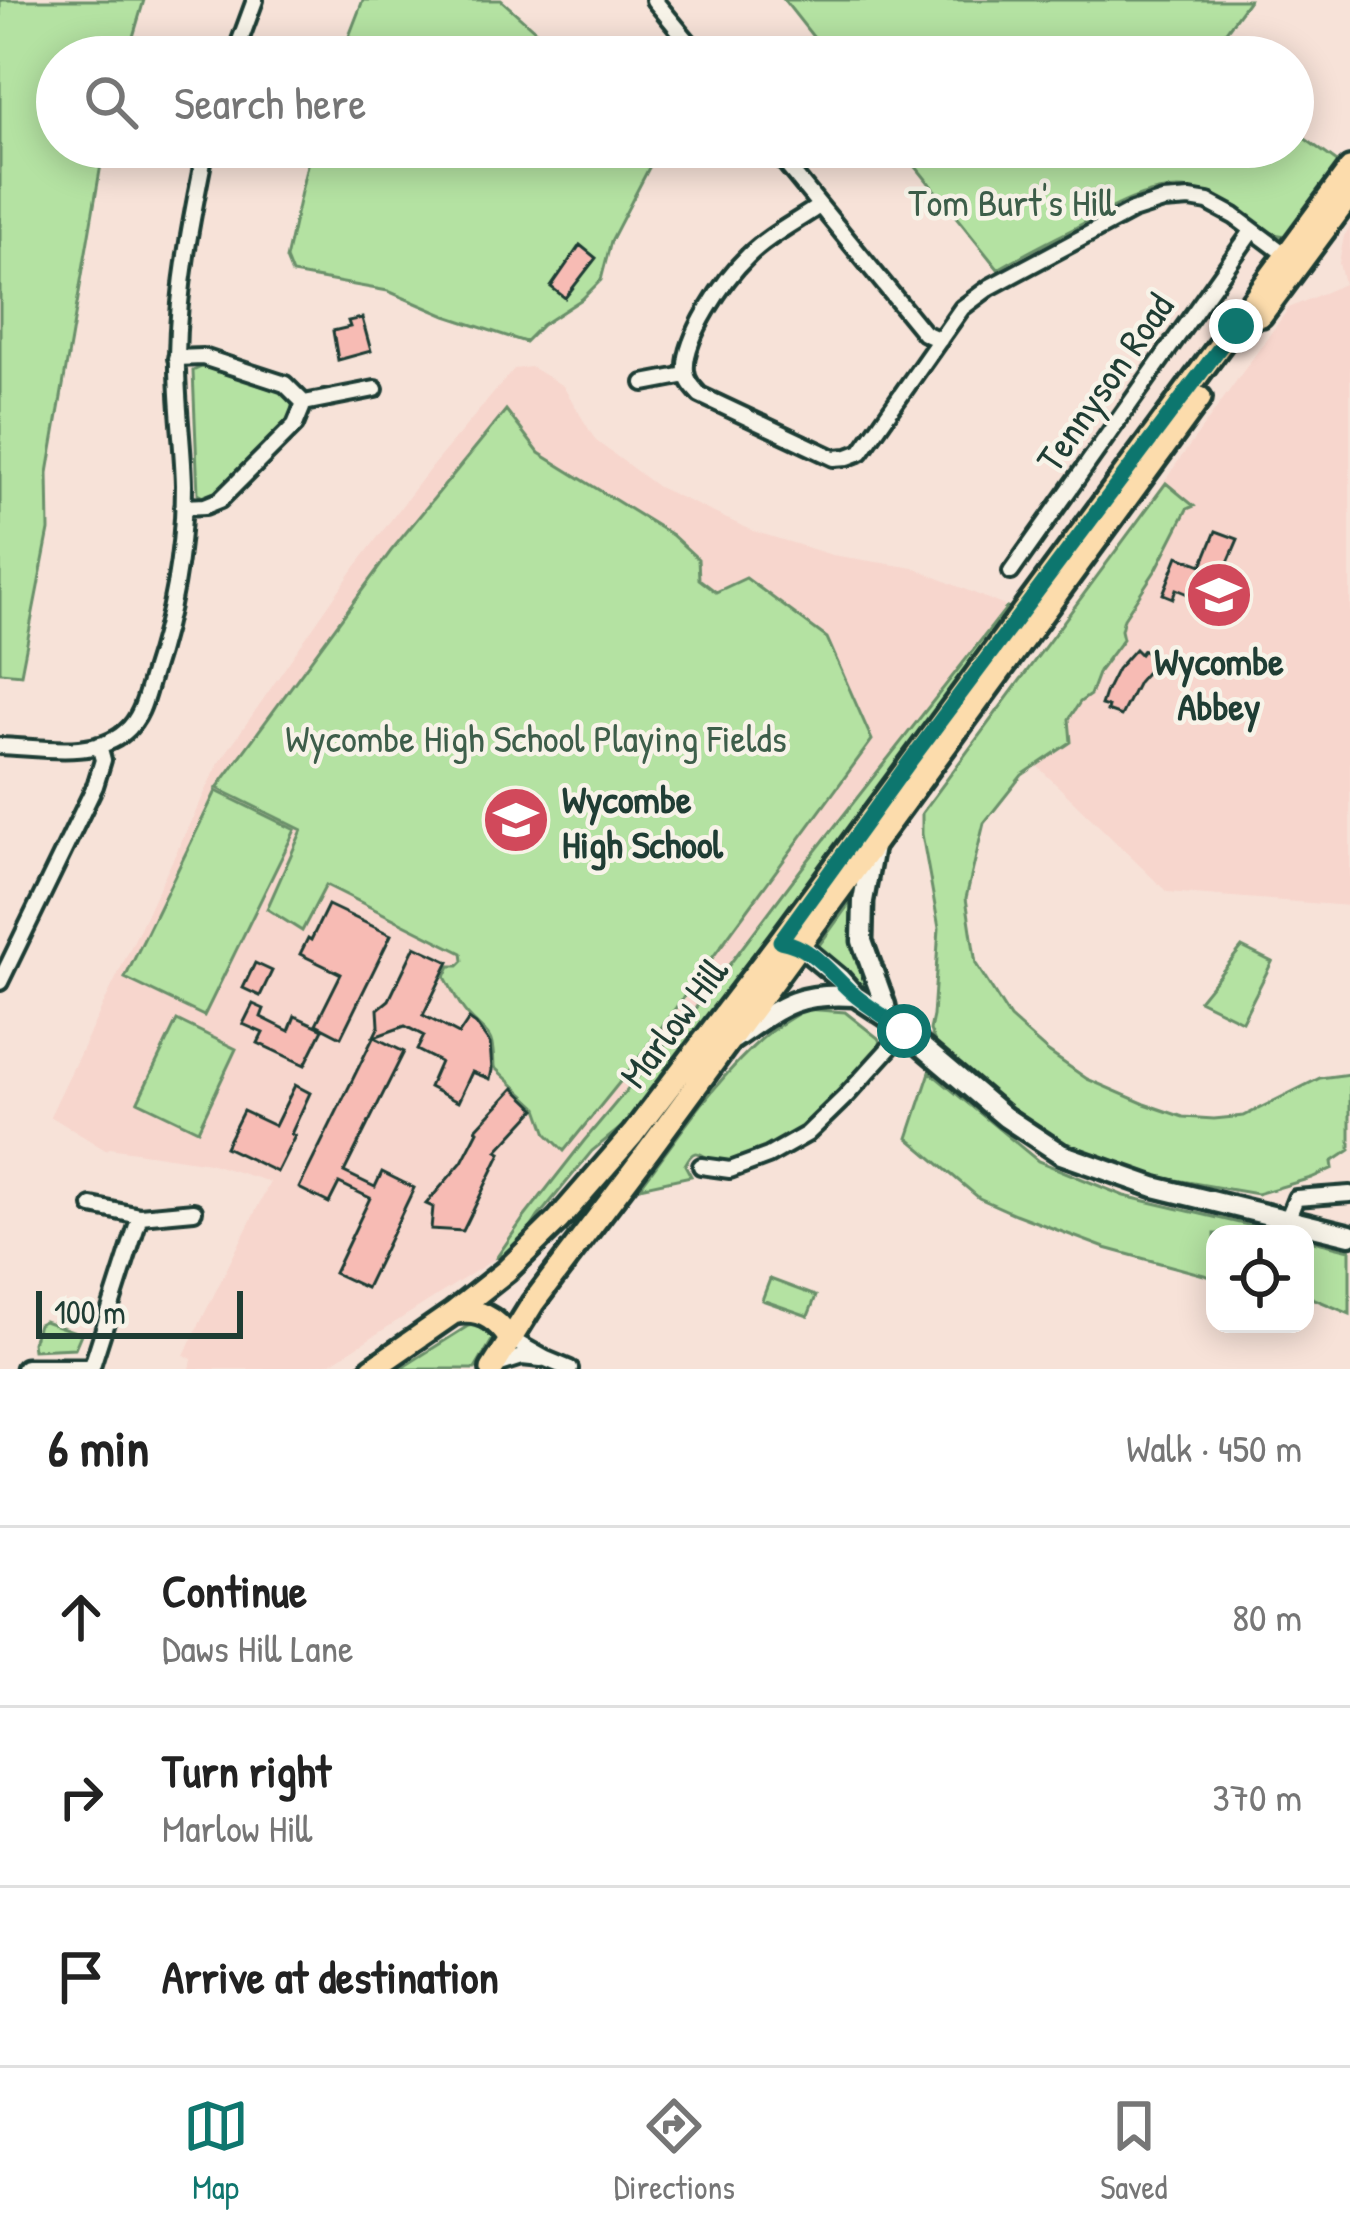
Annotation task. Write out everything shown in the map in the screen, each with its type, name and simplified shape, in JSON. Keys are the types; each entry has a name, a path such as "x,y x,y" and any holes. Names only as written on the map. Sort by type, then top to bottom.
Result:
{"main road":[{"name":"Marlow Hill","path":"493,1368 509,1338 728,1043 789,943 1350,169"},
{"name":"Marlow Hill","path":"372,1369 506,1271 633,1134 874,843 1350,195"},
{"path":"453,1313 477,1311 494,1320 509,1338"}],"street":[{"path":"242,36 255,0"},
{"path":"653,0 683,36"},
{"path":"0,746 99,746 124,734 139,715 170,621 179,571 183,507 176,358 185,252 202,168"},
{"path":"788,168 924,333 940,340"},
{"path":"818,206 751,253 719,287 699,326 686,375 700,395 824,454 842,458 861,452 962,308 990,287 1132,211 1162,201 1208,202 1286,255"},
{"name":"Tennyson Road","path":"1011,572 1252,232"},
{"path":"176,358 203,357 285,384 304,404"},
{"path":"644,383 686,375"},
{"path":"304,404 375,389"},
{"path":"183,507 220,500 295,424 304,404"},
{"path":"0,982 95,786 103,760 99,746"},
{"path":"874,843 863,901 862,941 886,1017"},
{"path":"789,943 840,979 1005,1117 1061,1154 1154,1187 1350,1235"},
{"path":"728,1043 799,998 855,996"},
{"path":"701,1166 730,1170 807,1134 904,1031"},
{"path":"1288,1218 1296,1198 1350,1194"},
{"path":"92,1206 140,1216 194,1211"},
{"path":"26,1369 89,1369 140,1216"},
{"path":"509,1338 570,1369"},
{"path":"493,1368 522,1357 546,1359"}],"shaded area":[{"name":"Wycombe Abbey","path":"1350,227 1350,906 1167,892 997,727 1289,308 1344,284 1339,263"},
{"name":"Wycombe High School","path":"531,367 563,386 596,441 658,487 753,531 832,555 914,568 1007,607 708,994 584,1141 493,1260 331,1363 294,1369 190,1369 192,1359 184,1355 270,1182 209,1163 107,1151 50,1116 219,763 355,567 433,465 514,369"}],"green space":[{"path":"0,0 144,0 133,36 36,36 36,168 100,168 48,473 49,530 21,674 0,672"},
{"path":"363,0 501,0 541,36 349,36"},
{"path":"784,0 1249,0 1222,36 812,36"},
{"name":"Tom Burt's Hill","path":"1314,145 1340,164 1287,236 1266,230 1205,193 1170,189 1120,204 998,269 917,168 1314,168"},
{"path":"306,168 649,168 611,241 601,280 525,342 388,291 292,274 286,259"},
{"path":"210,363 287,390 291,423 217,495 202,497 198,494 193,371"},
{"name":"Wycombe High School Playing Fields","path":"506,410 539,453 672,535 698,559 699,579 716,592 746,578 827,638 872,740 636,1062 564,1151 547,1134 538,1108 494,1067 488,1036 464,1010 445,977 450,966 463,961 462,953 326,885 302,931 267,909 302,830 217,788 391,551"},
{"path":"1166,483 1194,506 1187,509 1124,618 1123,639 1099,671 1090,695 1069,719 1071,742 1022,775 984,823 966,898 976,964 1010,1018 1087,1079 1183,1117 1214,1119 1244,1116 1320,1078 1350,1074 1350,1150 1332,1162 1333,1168 1257,1194 1164,1178 1054,1142 938,1049 930,1030 939,928 922,813"},
{"path":"1007,607 1011,610 660,1083 629,1121 592,1151 519,1247 497,1257 584,1141 708,993"},
{"path":"216,791 295,830 204,1016 125,978"},
{"path":"857,893 877,1000 817,948"},
{"path":"1242,947 1272,962 1242,1021 1199,1000"},
{"path":"805,1009 845,1012 882,1045 839,1097 783,1143 730,1161 695,1153 685,1165 691,1176 640,1187 731,1070 766,1035"},
{"path":"177,1020 236,1049 198,1130 138,1101"},
{"path":"930,1072 1038,1161 1124,1196 1248,1225 1206,1225 1206,1276 1105,1248 979,1198 908,1138"},
{"path":"1314,1241 1350,1250 1350,1314 1314,1299"},
{"path":"770,1279 816,1296 808,1316 762,1300"},
{"path":"44,1321 81,1334 75,1348 33,1350 38,1324"},
{"path":"468,1326 492,1329 494,1337 475,1369 400,1369"}],"building":[{"path":"580,245 596,258 565,298 551,287"},
{"path":"362,318 371,351 338,360 333,331"},
{"path":"1216,531 1238,539 1221,579 1247,590 1237,614 1176,589 1173,598 1163,594 1178,556 1202,565"},
{"path":"1135,649 1154,661 1121,716 1101,705 1117,669"},
{"path":"328,905 391,935 341,1037 316,1024 341,974 300,954"},
{"path":"415,946 449,962 423,1015 459,1034 469,1019 476,1024 490,1044 492,1070 490,1079 472,1072 458,1102 429,1087 440,1062 417,1050 424,1036 405,1026 374,1037 404,1052 344,1172 375,1187 382,1172 414,1188 366,1288 334,1273 370,1198 339,1183 329,1203 299,1188 379,1026 378,1009 389,1000"},
{"path":"255,963 272,971 260,996 243,988"},
{"path":"253,1004 264,1009 261,1017 289,1031 295,1016 323,1029 305,1065 258,1043 263,1033 243,1024"},
{"path":"295,1085 310,1093 277,1172 225,1147 243,1111 275,1126"},
{"path":"514,1088 536,1109 497,1151 501,1153 463,1231 431,1229 433,1207 426,1204 462,1162 476,1129"}],"place":[{"name":"Wycombe Abbey","path":"1219,595"},
{"name":"Wycombe High School","path":"516,820"}],"route":[{"path":"904,1031 855,996 798,944 780,941 1236,326"}]}
